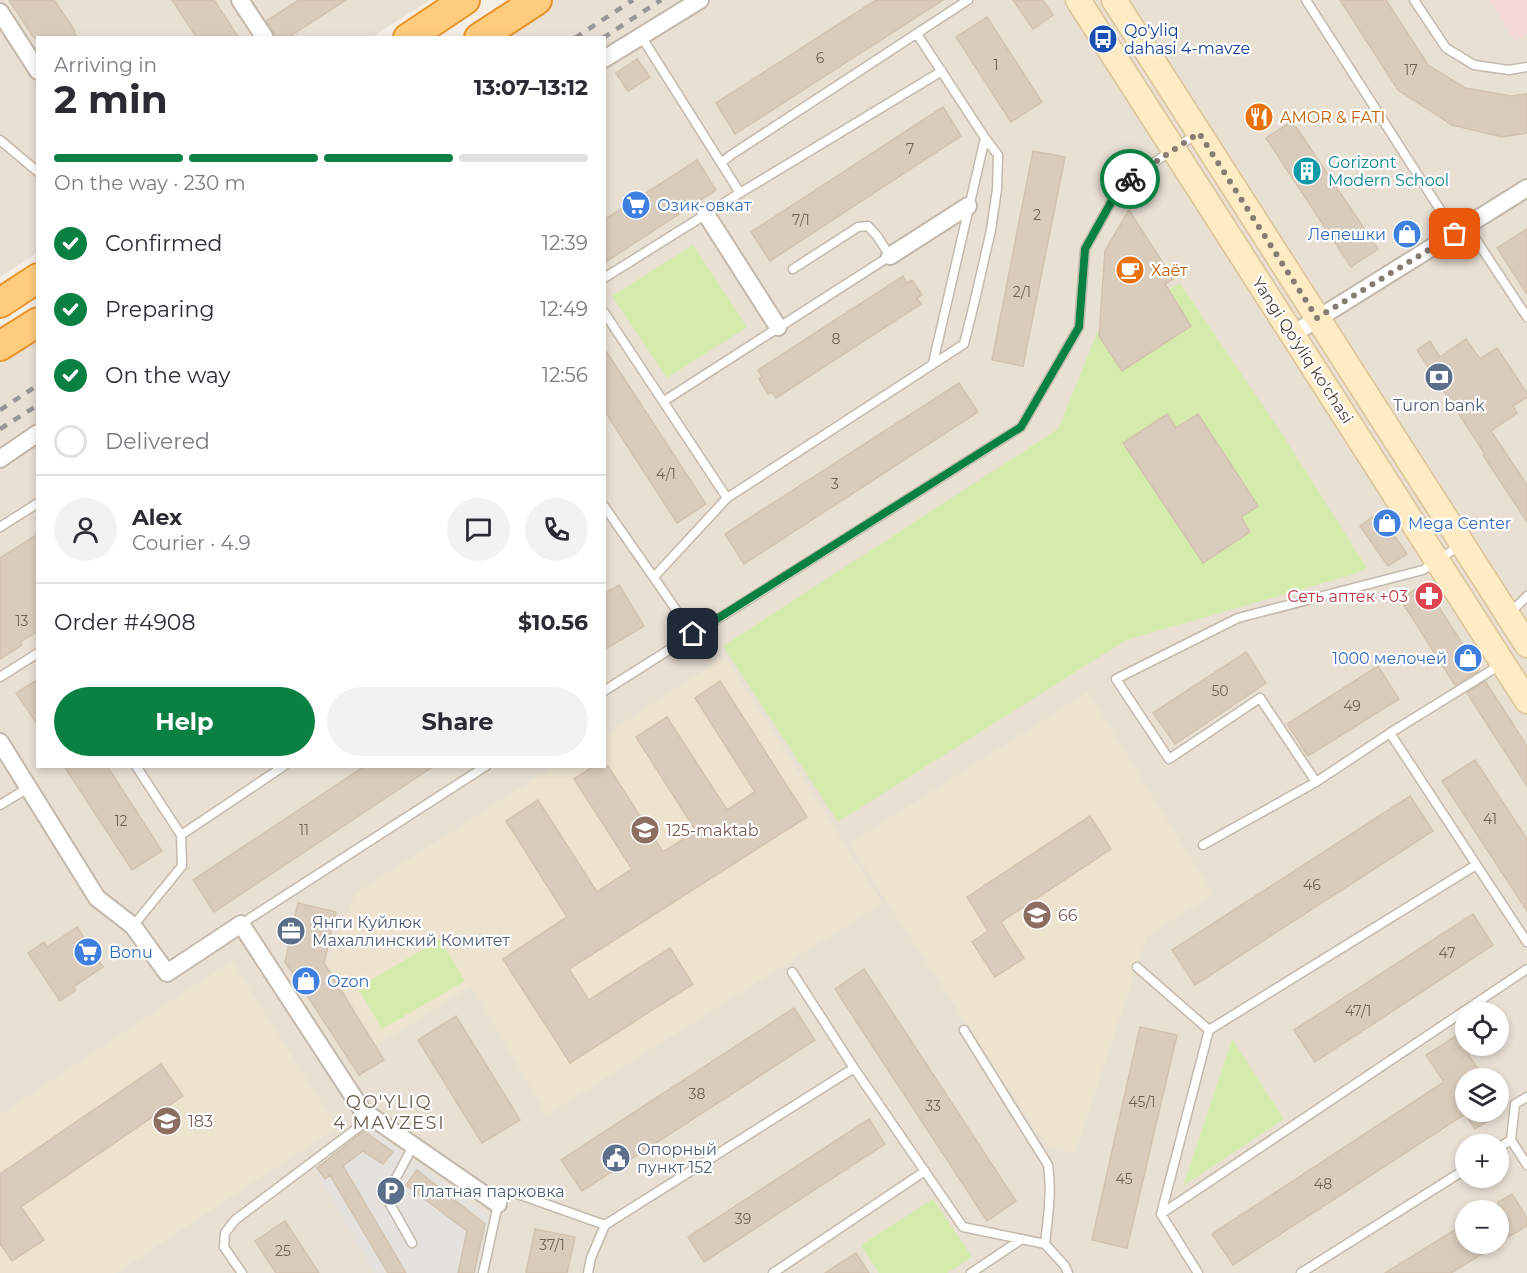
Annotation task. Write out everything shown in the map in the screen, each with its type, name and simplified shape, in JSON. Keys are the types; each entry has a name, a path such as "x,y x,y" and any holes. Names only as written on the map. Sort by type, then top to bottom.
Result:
{"highway":[{"path":"482,36 537,0"},
{"path":"411,36 460,1"},
{"path":"0,303 36,279"},
{"path":"0,346 36,323"}],"main road":[{"name":"Yangi Qo'yliq ko'chasi","path":"1078,0 1527,701"},
{"name":"Yangi Qo'yliq ko'chasi","path":"1114,0 1527,645"}],"street":[{"path":"240,0 264,36"},
{"path":"606,58 700,0"},
{"path":"0,12 36,68"},
{"path":"1293,334 1527,188"},
{"path":"890,256 968,206"},
{"path":"705,214 778,327"},
{"path":"0,459 36,434"},
{"path":"0,742 97,898 133,926 167,973 241,924 364,1113 498,1204"}],"lane":[{"path":"721,163 968,0"},
{"path":"1306,0 1461,230 1527,317"},
{"path":"1414,0 1446,48 1474,65 1509,70 1527,67"},
{"path":"654,577 727,498 964,344 991,230 998,189 998,155 917,33"},
{"path":"641,36 740,193"},
{"path":"606,277 705,214 942,71"},
{"path":"606,690 1021,427 1079,327 1085,249 1119,188 1199,133"},
{"path":"933,363 985,138"},
{"path":"0,140 36,170"},
{"path":"664,401 890,256 877,236 867,226 858,227 793,269"},
{"path":"606,315 727,498"},
{"path":"0,527 36,505"},
{"path":"606,509 693,634"},
{"path":"1316,782 1260,698 1169,759 1116,679 1238,618 1423,570 1462,544"},
{"path":"1508,615 1527,596"},
{"path":"0,677 36,654"},
{"path":"1203,845 1316,782 1503,663"},
{"path":"1390,733 1527,942"},
{"path":"133,926 182,866 181,835 137,768"},
{"path":"181,835 281,768"},
{"path":"241,924 483,768"},
{"path":"0,805 28,788"},
{"path":"1198,1273 1161,1214 1209,1030 1476,865"},
{"path":"1137,967 1209,1030"},
{"path":"1161,1214 1527,969"},
{"path":"792,972 854,1068 963,1227 1045,1244 1065,1266 1068,1273"},
{"path":"964,1030 1048,1165 1050,1202 1045,1244"},
{"path":"588,1273 591,1258 605,1225 854,1068"},
{"path":"1527,1097 1515,1104 1511,1140 1527,1165"},
{"path":"242,1273 224,1247 225,1233 235,1220 372,1117"},
{"path":"412,1243 386,1197 413,1146"},
{"path":"773,1273 925,1171"},
{"path":"1301,1273 1455,1176"},
{"path":"483,1273 498,1204 512,1192 605,1225"},
{"path":"971,1273 1022,1239"}],"shaded area":[{"path":"0,0 430,0 374,36 36,36 36,254 0,277"},
{"name":"QO'YLIQ 4 MAVZESI","path":"537,0 1527,0 1527,1273 0,1273 0,346 36,323 36,768 606,768 606,36 481,36"},
{"path":"1489,0 1527,0 1527,34 1515,41"},
{"name":"125-maktab","path":"725,657 882,903 547,1115 471,986 377,1045 327,962 356,893 551,768 606,768 606,733"},
{"name":"66","path":"1088,692 1213,894 1147,936 1074,1154 1046,1145 849,844"},
{"name":"183","path":"232,961 337,1127 116,1273 0,1273 0,1115"},
{"name":"Платная парковка","path":"366,1124 489,1217 478,1273 375,1273 312,1165"}],"green space":[{"path":"693,245 747,327 667,378 612,296"},
{"path":"1180,283 1284,437 1367,568 1351,575 1126,640 838,822 723,646 1058,429 1097,333"},
{"path":"440,939 465,981 382,1029 358,988"},
{"path":"1232,1039 1284,1119 1183,1186"},
{"path":"933,1199 972,1257 947,1273 879,1273 861,1245"}],"building":[{"path":"9,0 54,0 76,36 36,36 34,38"},
{"path":"172,0 214,0 238,36 196,36"},
{"path":"299,0 346,0 290,36 275,36 266,21"},
{"path":"876,0 943,0 735,134 716,103"},
{"path":"1013,0 1043,0 1053,15 1033,29"},
{"path":"1340,0 1386,0 1428,65 1465,88 1511,96 1527,94 1527,133 1502,137 1452,125 1398,90"},
{"path":"987,17 1042,102 1011,122 956,37"},
{"path":"637,59 650,77 628,91 616,73"},
{"path":"943,107 961,136 770,261 751,232"},
{"name":"Gorizont Modern School","path":"1292,121 1378,249 1351,267 1266,138"},
{"path":"1033,151 1065,157 1023,366 992,360"},
{"path":"697,160 716,190 606,262 606,219"},
{"path":"1129,210 1173,279 1165,284 1191,326 1122,371 1099,336 1105,251"},
{"path":"1527,229 1527,294 1497,248"},
{"path":"903,276 907,283 912,280 922,295 917,298 921,304 776,398 772,392 768,394 759,379 762,377 758,370"},
{"path":"1466,339 1480,359 1497,348 1527,393 1527,397 1513,406 1517,413 1491,431 1527,485 1527,522 1417,350 1430,341 1440,357"},
{"path":"606,351 706,504 677,523 606,413"},
{"path":"959,383 978,412 744,564 725,534"},
{"path":"1167,414 1176,428 1198,414 1258,506 1241,517 1250,532 1203,563 1123,443"},
{"path":"1379,513 1407,554 1388,566 1360,526"},
{"path":"36,535 36,632 20,642 22,645 0,659 0,558"},
{"path":"1424,584 1479,669 1455,685 1400,599"},
{"path":"619,585 644,626 606,649 606,593"},
{"path":"1246,652 1266,683 1175,744 1153,713"},
{"path":"1378,666 1399,699 1308,756 1287,724"},
{"path":"36,680 36,722 16,693"},
{"path":"720,681 807,817 569,969 589,1000 670,948 693,984 570,1063 503,959 567,917 506,821 538,800 597,892 632,869 574,779 591,768 608,766 663,852 696,831 636,737 667,717 727,810 755,792 695,698"},
{"path":"1485,681 1527,746 1527,786 1467,693"},
{"path":"1475,760 1527,839 1527,911 1442,781"},
{"path":"65,768 108,768 162,851 132,870"},
{"path":"362,768 431,768 214,912 193,880"},
{"path":"1410,796 1433,831 1195,985 1172,950"},
{"path":"1090,816 1111,849 1001,922 1024,958 995,977 972,942 988,931 967,897"},
{"path":"298,903 336,912 324,963 384,1060 359,1075 285,962"},
{"path":"1473,914 1493,945 1315,1062 1294,1030"},
{"path":"77,927 103,967 73,987 76,990 60,1001 28,953 44,942 47,947"},
{"path":"864,969 1016,1201 987,1221 835,989"},
{"path":"794,1008 815,1040 582,1191 561,1160"},
{"path":"456,1016 520,1120 482,1143 418,1040"},
{"path":"1140,1027 1177,1035 1127,1248 1092,1240"},
{"path":"1455,1037 1455,1056 1469,1056 1477,1068 1455,1068 1455,1121 1233,1265 1212,1234 1444,1082 1426,1055"},
{"path":"161,1064 183,1096 21,1207 44,1240 12,1261 0,1244 0,1174"},
{"path":"869,1119 885,1144 704,1262 688,1237"},
{"path":"1470,1122 1486,1122 1475,1129"},
{"path":"364,1131 393,1152 383,1164 363,1151 343,1166 406,1273 388,1273 330,1175 325,1179 317,1168"},
{"path":"417,1170 485,1224 474,1273 458,1273 467,1231 406,1185"},
{"path":"1512,1194 1527,1218 1527,1226 1509,1237 1509,1200 1502,1200"},
{"path":"285,1221 319,1273 276,1273 255,1241"},
{"path":"535,1229 575,1237 567,1273 526,1273"},
{"path":"1455,1230 1455,1254 1482,1254 1451,1273 1385,1273"},
{"path":"856,1253 869,1273 825,1273"}],"railway":[{"path":"578,36 633,0"},
{"path":"606,36 661,0"},
{"path":"0,410 36,386"},
{"path":"0,429 36,406"}],"way so far":[{"path":"1130,179 1199,133 1317,318 1455,234"}],"place":[{"name":"Qo'yliq dahasi 4-mavze","path":"1103,39"},
{"name":"AMOR & FATI","path":"1259,117"},
{"name":"Gorizont Modern School","path":"1307,171"},
{"name":"Озик-овкат","path":"636,205"},
{"name":"Лепешки","path":"1407,234"},
{"name":"Хаёт","path":"1130,270"},
{"name":"Turon bank","path":"1439,377"},
{"name":"Mega Center","path":"1387,523"},
{"name":"Сеть аптек +03","path":"1429,596"},
{"name":"1000 мелочей","path":"1468,658"},
{"name":"125-maktab","path":"645,830"},
{"name":"66","path":"1037,915"},
{"name":"Янги Куйлюк Махаллинский Комитет","path":"291,931"},
{"name":"Bonu","path":"88,952"},
{"name":"Ozon","path":"306,981"},
{"name":"183","path":"167,1121"},
{"name":"Опорный пункт 152","path":"616,1158"},
{"name":"Платная парковка","path":"391,1191"}],"district":[{"name":"QO'YLIQ 4 MAVZESI","path":"389,1112"}],"route":[{"path":"693,634 1021,427 1079,327 1085,249 1119,188 1130,179"}]}
